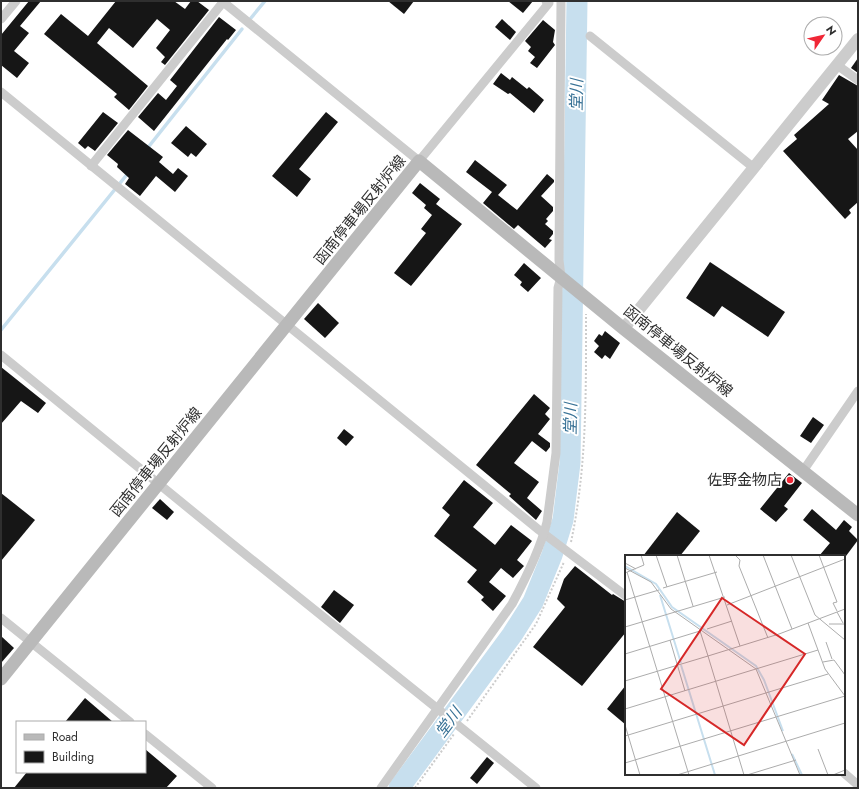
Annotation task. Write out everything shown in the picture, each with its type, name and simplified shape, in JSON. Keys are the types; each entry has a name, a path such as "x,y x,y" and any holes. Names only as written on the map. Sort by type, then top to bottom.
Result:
{"main road":[{"name":"函南停車場反射炉線","path":"1,679 420,161 624,328 858,515"}],"street":[{"path":"1,19 16,1"},
{"path":"91,166 223,1 420,161 548,2 561,4 559,260 561,277 558,288 556,453 554,481 546,534 512,604 439,710 381,788"},
{"path":"590,36 754,168"},
{"path":"624,328 858,39"},
{"path":"837,65 858,80"},
{"path":"1,92 286,326 546,534 625,595"},
{"path":"1,355 536,788"},
{"path":"803,471 858,391"},
{"path":"1,618 129,721"},
{"path":"146,735 212,788"},
{"path":"845,775 858,785"}],"building":[{"path":"29,1 41,1 20,26 29,33 14,51 29,63 17,78 1,65 1,35"},
{"path":"116,1 174,1 185,9 191,1 197,1 209,10 165,65 161,62 165,57 156,48 170,30 157,19 133,48 109,28 97,43 148,86 129,110 114,97 117,94 44,34 61,14 88,36"},
{"path":"388,1 414,1 404,14"},
{"path":"508,1 533,1 523,13"},
{"path":"219,17 236,30 228,40 227,39 154,131 138,117 158,93 166,100 177,86 170,80"},
{"path":"502,19 516,32 510,40 495,27"},
{"path":"543,20 555,30 553,42 555,45 537,68 530,63 535,57 528,51 531,47 525,41"},
{"path":"858,58 858,73 851,68"},
{"path":"501,73 510,80 512,77 527,89 529,87 544,100 534,113 510,93 508,94 493,84"},
{"path":"839,75 858,86 858,131 848,139 858,150 858,202 849,210 851,213 845,219 783,151 797,139 794,135 829,104 822,100"},
{"path":"103,112 118,123 95,151 88,146 85,149 78,143"},
{"path":"326,112 338,122 299,169 311,179 297,197 272,176"},
{"path":"186,126 207,144 196,157 191,153 188,157 171,143"},
{"path":"128,130 163,157 159,162 173,174 178,168 188,176 175,192 156,176 140,196 125,184 129,178 117,167 118,164 107,155"},
{"path":"475,160 507,185 498,195 517,210 547,174 554,180 554,182 541,196 553,207 553,211 546,219 548,221 545,224 553,231 553,234 549,239 552,240 545,248 518,225 514,229 483,203 492,192 466,172"},
{"path":"420,183 440,199 436,204 462,224 411,286 394,273 426,233 421,229 432,215 424,208 426,205 412,193"},
{"path":"710,262 785,312 768,337 722,306 714,317 686,298"},
{"path":"524,263 541,278 528,292 520,285 522,282 514,275"},
{"path":"318,303 339,323 325,338 304,319"},
{"path":"605,331 620,343 610,359 605,355 602,359 594,352 599,346 594,341 599,334 602,336"},
{"path":"1,367 46,403 38,413 21,401 1,424"},
{"path":"534,394 550,408 545,414 550,419 538,434 550,443 550,447 546,452 532,441 514,463 539,482 527,498 542,511 536,520 509,496 511,494 476,465"},
{"path":"813,417 824,425 811,443 800,436"},
{"path":"344,429 354,437 346,446 337,438"},
{"path":"789,473 802,483 784,506 788,509 776,522 760,509"},
{"path":"464,480 493,503 473,527 495,545 511,525 532,541 517,560 524,566 513,578 501,568 489,582 506,596 493,611 481,600 484,597 467,582 477,570 434,536 450,515 442,508"},
{"path":"1,493 35,520 1,561"},
{"path":"160,499 174,512 167,520 152,508"},
{"path":"812,509 836,530 844,520 852,527 849,531 858,540 846,556 820,555 830,543 803,520"},
{"path":"677,512 700,531 681,555 644,555"},
{"path":"575,566 612,595 613,594 625,601 625,633 582,686 533,647 565,607 557,599 564,579"},
{"path":"334,590 354,605 340,623 321,607"},
{"path":"1,636 14,648 1,663"},
{"path":"625,686 625,724 607,709"},
{"path":"85,698 112,721 66,721"},
{"path":"146,750 177,776 166,788 14,788 26,773 146,773"},
{"path":"487,757 494,763 477,784 470,778"}],"waterway":[{"path":"251,18 265,1"},
{"name":"堂川","path":"399,788 512,635 533,602 552,555 563,520 570,463 577,1"},
{"path":"146,150 242,29"},
{"path":"1,330 129,172"}],"place":[{"name":"佐野金物店","path":"790,480"}]}
